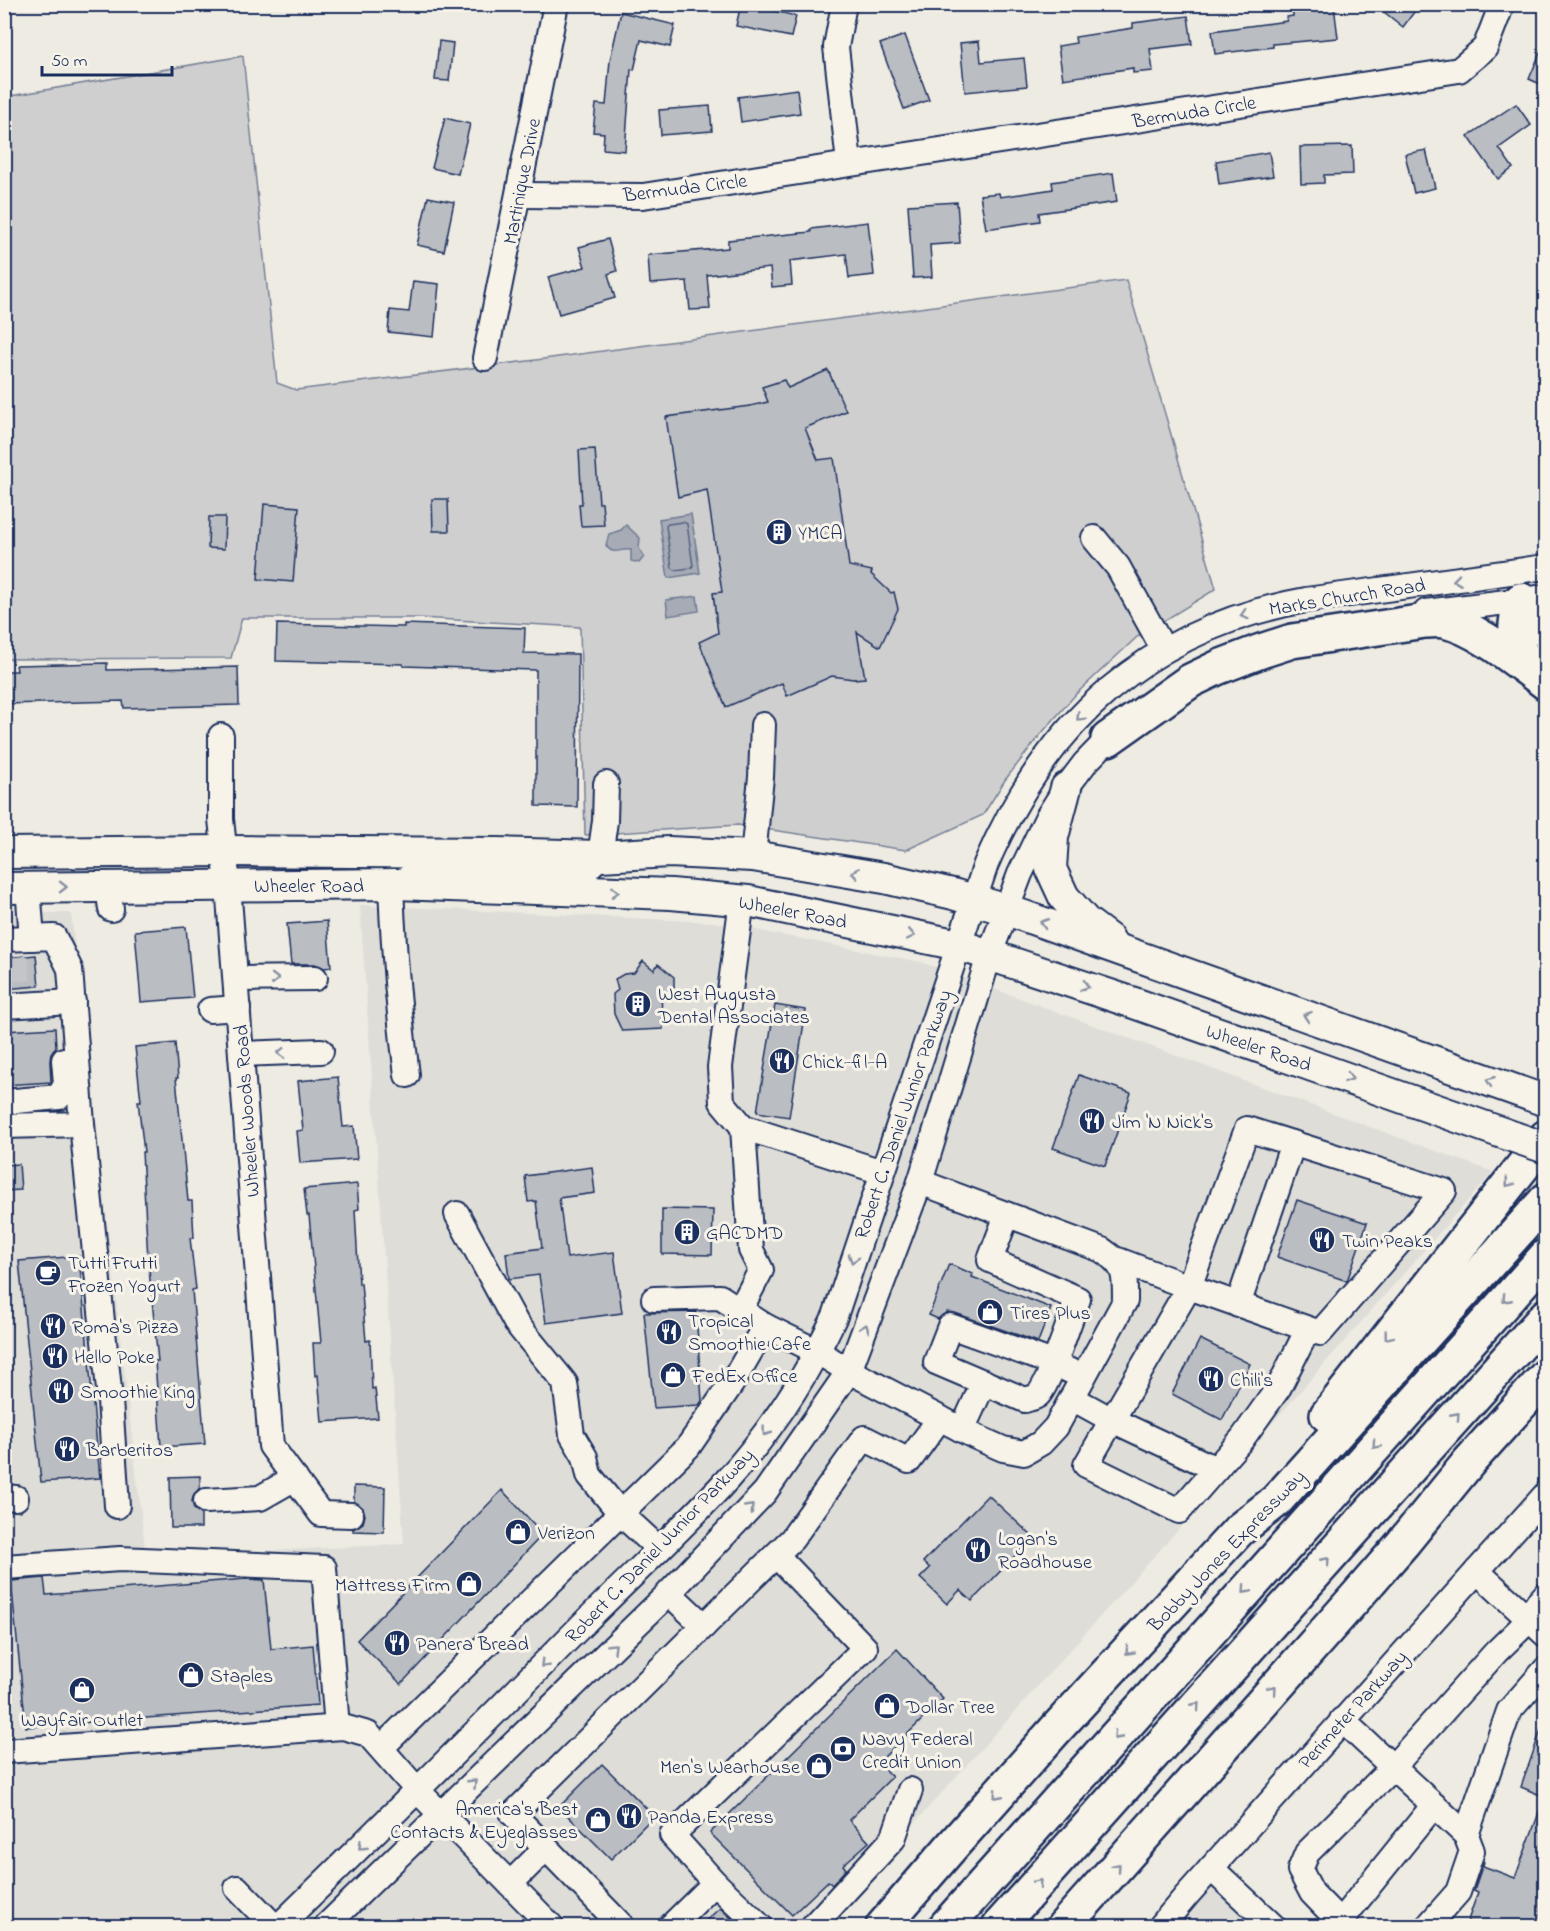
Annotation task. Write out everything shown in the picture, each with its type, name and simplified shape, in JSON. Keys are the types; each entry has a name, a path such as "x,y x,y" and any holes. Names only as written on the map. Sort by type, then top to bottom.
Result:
{"highway":[{"path":"1527,590 1534,619 1545,631"},
{"path":"1527,590 1516,615 1516,645 1522,658 1544,682"},
{"path":"1108,739 1190,681 1261,651 1292,641 1425,621 1442,621 1477,634 1544,682"},
{"path":"1239,1530 1262,1489 1320,1424 1530,1137"},
{"name":"Bobby Jones Expressway","path":"883,1926 952,1846 1239,1530 1276,1501 1545,1200"},
{"name":"Bobby Jones Expressway","path":"946,1926 1545,1256"},
{"path":"999,1926 1545,1316"},
{"path":"1064,1926 1404,1543 1469,1462 1545,1376"},
{"path":"1404,1543 1482,1475 1545,1408"}],"main road":[{"path":"1066,788 1053,837 1051,869 1064,897 1085,921 1128,953"},
{"name":"Wheeler Road","path":"4,853 225,851 600,856 669,852 753,856 884,878 953,894 1007,910 1545,1101"},
{"name":"Wheeler Road","path":"16,888 109,898 228,885 394,884 670,894 742,900 959,945 1530,1137 1545,1148"}],"street":[{"name":"Martinique Drive","path":"485,358 555,4"},
{"path":"844,4 836,47 849,163"},
{"name":"Bermuda Circle","path":"519,195 644,196 1459,70 1485,48 1502,4"},
{"path":"1094,538 1118,567 1164,650"},
{"name":"Marks Church Road","path":"989,956 1033,845 1066,788 1108,739 1155,693 1218,655 1283,634 1527,590 1545,567"},
{"name":"Marks Church Road","path":"959,945 986,864 1002,826 1019,796 1056,743 1102,696 1164,650 1212,626 1274,605 1370,590 1527,590"},
{"path":"753,856 761,777 763,724"},
{"name":"Wheeler Woods Road","path":"221,736 221,819 236,979 271,1446 321,1514 351,1515"},
{"path":"407,1075 400,1019 394,884 425,869 580,876 600,856 605,821 606,784"},
{"path":"16,888 17,943 54,937 70,969 82,1124 110,1400 117,1506"},
{"path":"742,900 720,1067 722,1102 743,1127 882,1172"},
{"name":"Robert C. Daniel Junior Parkway","path":"279,1926 418,1791 659,1549 726,1481 761,1438 818,1352 834,1316 959,945"},
{"name":"Robert C. Daniel Junior Parkway","path":"326,1926 669,1593 765,1492 849,1371 920,1182 989,956"},
{"path":"236,979 315,978"},
{"path":"15,1000 74,1008"},
{"path":"4,1102 58,1097 63,1091 66,1084 62,1040 74,1008"},
{"path":"210,1010 238,1008"},
{"path":"241,1054 321,1051"},
{"path":"4,1126 82,1124"},
{"path":"740,1310 760,1270 750,1250 743,1127"},
{"path":"920,1182 1091,1245 1118,1260 1189,1287 1320,1333 1444,1191 1247,1129 1189,1287 1086,1465 1179,1511 1242,1439 1279,1387 1308,1329"},
{"path":"1238,1305 1293,1143"},
{"path":"457,1214 516,1323 565,1383 572,1435 585,1457 589,1475 621,1514 659,1549"},
{"path":"1007,1215 990,1260 1078,1299 1053,1363 1044,1386 1036,1396 1025,1400 936,1362 950,1326 1053,1363 1112,1420 1215,1469"},
{"path":"654,1299 720,1297 765,1326 962,1430 1003,1449 1024,1453 1041,1443 1056,1427 1125,1301 1125,1278 1118,1260"},
{"path":"381,1748 688,1447 732,1383 765,1326"},
{"path":"962,1430 984,1382"},
{"path":"622,1926 513,1814 792,1539 864,1438 909,1461 940,1418"},
{"path":"206,1501 261,1498 295,1478"},
{"name":"Perimeter Parkway","path":"1161,1926 1342,1720 1545,1497"},
{"path":"760,1926 715,1883 672,1835 865,1648 776,1555"},
{"path":"4,1568 120,1560 324,1568 337,1727"},
{"path":"1434,1805 1342,1925 1312,1893 1300,1870 1307,1853 1393,1767 1496,1652 1539,1613 1477,1571"},
{"path":"669,1593 704,1626"},
{"path":"1466,1835 1509,1711 1545,1669"},
{"path":"1342,1720 1466,1835 1472,1851 1458,1892 1428,1926"},
{"path":"4,1751 337,1727 368,1734 418,1791 551,1926"},
{"path":"813,1926 893,1839 910,1790"},
{"path":"510,1884 546,1848"},
{"path":"1211,1868 1272,1926"},
{"path":"671,1926 715,1883"},
{"path":"237,1888 273,1926"}],"shaded area":[{"path":"243,56 277,383 296,390 1126,280 1216,589 1137,637 1076,694 1005,780 983,815 906,850 738,825 585,835 580,627 419,618 242,618 231,658 5,659 5,97"},
{"path":"360,905 714,922 921,962 1493,1172 1186,1521 822,1926 5,1926 4,913 71,913 146,1557 404,1544"},
{"path":"1211,1868 1273,1926 1168,1926"}],"water":[{"path":"691,514 700,573 668,578 659,519"},
{"path":"626,525 640,538 639,548 644,557 639,563 631,561 631,550 611,551 606,545 609,534 621,530"},
{"path":"697,596 699,611 668,616 666,600"}],"building":[{"path":"741,4 766,4 765,9 796,16 791,37 736,26"},
{"path":"1292,4 1309,4 1310,8 1334,6 1338,38 1273,44 1273,47 1215,54 1212,31 1287,21 1286,17 1293,16"},
{"path":"1374,4 1420,4 1403,27"},
{"path":"621,12 675,25 670,47 641,40 634,70 631,69 625,151 603,149 604,133 593,132 596,104 606,105 610,60"},
{"path":"1188,16 1192,44 1150,49 1153,71 1133,73 1133,68 1063,79 1058,46 1076,43 1075,37 1133,28 1133,23"},
{"path":"905,35 929,100 904,109 880,44"},
{"path":"439,41 453,43 449,81 435,80"},
{"path":"979,41 981,62 1024,58 1027,86 965,92 960,43"},
{"path":"1545,41 1545,86 1529,79"},
{"path":"797,89 800,113 741,122 738,97"},
{"path":"1516,104 1531,125 1499,148 1513,168 1498,179 1468,136"},
{"path":"710,106 712,131 661,135 659,110"},
{"path":"445,118 470,124 458,174 432,168"},
{"path":"1352,146 1353,174 1324,175 1324,183 1301,184 1300,147"},
{"path":"1426,150 1435,188 1414,193 1405,154"},
{"path":"1269,152 1273,176 1219,184 1216,161"},
{"path":"1113,173 1117,202 1039,213 1040,221 986,229 980,195 999,193 1000,197 1053,189 1052,182"},
{"path":"428,197 454,202 444,251 417,245"},
{"path":"957,202 960,243 930,245 932,277 913,278 908,205"},
{"path":"868,222 874,275 849,278 846,254 790,261 792,285 772,287 770,268 707,275 710,309 690,310 687,281 650,284 648,255 728,248 728,240 811,232 811,229"},
{"path":"608,239 617,271 608,274 615,298 559,314 548,277 585,267 579,247"},
{"path":"413,281 439,284 434,337 388,332 390,310 409,312"},
{"name":"YMCA","path":"828,370 846,411 805,428 818,460 834,458 849,566 872,571 871,574 891,593 894,592 898,609 880,647 857,632 865,678 832,676 787,696 782,683 726,707 699,642 718,633 713,593 722,592 707,490 678,497 666,417 768,402 762,387 784,380 788,388"},
{"path":"595,449 599,503 602,503 604,525 581,526 579,450"},
{"path":"432,499 448,499 449,531 433,531"},
{"path":"264,504 299,507 293,582 258,579"},
{"path":"209,517 225,517 224,549 208,548"},
{"path":"277,624 404,627 404,624 525,628 524,653 578,654 577,807 536,806 536,670 276,661"},
{"path":"107,663 107,670 238,667 239,705 124,708 123,701 4,704 4,671 17,671 16,665"},
{"path":"327,921 331,967 291,964 287,924"},
{"path":"186,927 193,998 141,1002 135,931"},
{"path":"36,955 39,986 4,989 4,958"},
{"name":"West Augusta Dental Associates","path":"643,961 654,970 658,964 674,977 674,987 661,995 663,1029 622,1031 614,1014 613,994 618,990 615,979 624,974 634,973"},
{"name":"Chick-fil-A","path":"775,1005 806,1010 789,1117 757,1112"},
{"path":"55,1028 56,1048 51,1053 50,1061 51,1082 4,1085 4,1031"},
{"path":"175,1043 178,1078 176,1078 188,1201 192,1201 194,1238 190,1238 196,1289 192,1290 205,1444 161,1447 155,1361 158,1361 148,1259 142,1152 144,1152 138,1101 141,1101 135,1047"},
{"name":"Jim 'N Nick's","path":"1079,1075 1131,1093 1105,1166 1053,1148"},
{"path":"338,1077 343,1127 354,1126 357,1159 300,1163 297,1131 303,1130 298,1081"},
{"path":"19,1164 21,1190 4,1191 4,1165"},
{"path":"592,1167 595,1193 559,1198 567,1258 614,1252 622,1313 546,1323 539,1275 509,1279 506,1253 542,1248 536,1201 528,1202 525,1176"},
{"path":"357,1184 359,1209 355,1210 359,1284 361,1283 366,1341 370,1340 372,1389 375,1388 378,1418 322,1422 313,1343 321,1343 309,1215 307,1215 304,1189"},
{"name":"Twin Peaks","path":"1297,1200 1367,1223 1347,1281 1277,1257"},
{"name":"GACDMD","path":"662,1209 713,1210 712,1255 662,1254"},
{"path":"79,1256 100,1478 41,1482 19,1261"},
{"name":"Tires Plus","path":"949,1264 973,1274 972,1277 1051,1308 1038,1342 955,1313 947,1312 938,1319 929,1315"},
{"path":"696,1312 702,1401 699,1405 654,1408 644,1313"},
{"name":"Chili's","path":"1200,1339 1250,1364 1222,1420 1172,1394"},
{"path":"200,1476 200,1488 194,1494 192,1501 194,1509 201,1514 201,1528 171,1528 170,1477"},
{"path":"354,1486 385,1487 384,1532 353,1531 363,1523 365,1515 363,1508 354,1501"},
{"path":"502,1490 543,1534 401,1684 357,1640"},
{"name":"Logan's Roadhouse","path":"988,1495 1033,1537 972,1601 960,1590 947,1604 920,1578 930,1568 923,1562"},
{"path":"44,1578 46,1595 246,1579 264,1580 271,1649 313,1645 318,1705 26,1727 11,1581"},
{"path":"897,1649 943,1699 878,1763 892,1777 849,1820 869,1842 843,1865 846,1869 832,1885 828,1881 792,1915 710,1833"},
{"path":"1543,1724 1545,1725 1545,1797 1521,1787"},
{"path":"602,1764 654,1816 611,1859 559,1807"},
{"path":"1544,1799 1545,1926 1466,1926 1478,1892 1474,1890 1484,1861 1483,1866 1515,1878"},
{"path":"720,1908 740,1926 700,1926"}],"tunnel":[{"path":"16,957 19,988"}],"place":[{"name":"YMCA","path":"779,532"},
{"name":"West Augusta Dental Associates","path":"638,1004"},
{"name":"Chick-fil-A","path":"782,1061"},
{"name":"Jim 'N Nick's","path":"1092,1121"},
{"name":"GACDMD","path":"687,1232"},
{"name":"Twin Peaks","path":"1322,1240"},
{"name":"Tutti Frutti Frozen Yogurt","path":"48,1273"},
{"name":"Tires Plus","path":"990,1312"},
{"name":"Roma's Pizza","path":"53,1326"},
{"name":"Tropical Smoothie Cafe","path":"669,1332"},
{"name":"Hello Poke","path":"55,1356"},
{"name":"FedEx Office","path":"673,1375"},
{"name":"Chili's","path":"1211,1379"},
{"name":"Smoothie King","path":"61,1391"},
{"name":"Barberitos","path":"67,1449"},
{"name":"Verizon","path":"518,1532"},
{"name":"Logan's Roadhouse","path":"978,1550"},
{"name":"Mattress Firm","path":"469,1584"},
{"name":"Panera Bread","path":"397,1643"},
{"name":"Staples","path":"191,1675"},
{"name":"Wayfair Outlet","path":"82,1690"},
{"name":"Dollar Tree","path":"887,1706"},
{"name":"Navy Federal Credit Union","path":"843,1749"},
{"name":"Men's Wearhouse","path":"819,1766"},
{"name":"Panda Express","path":"629,1816"},
{"name":"America's Best Contacts & Eyeglasses","path":"598,1820"}]}
